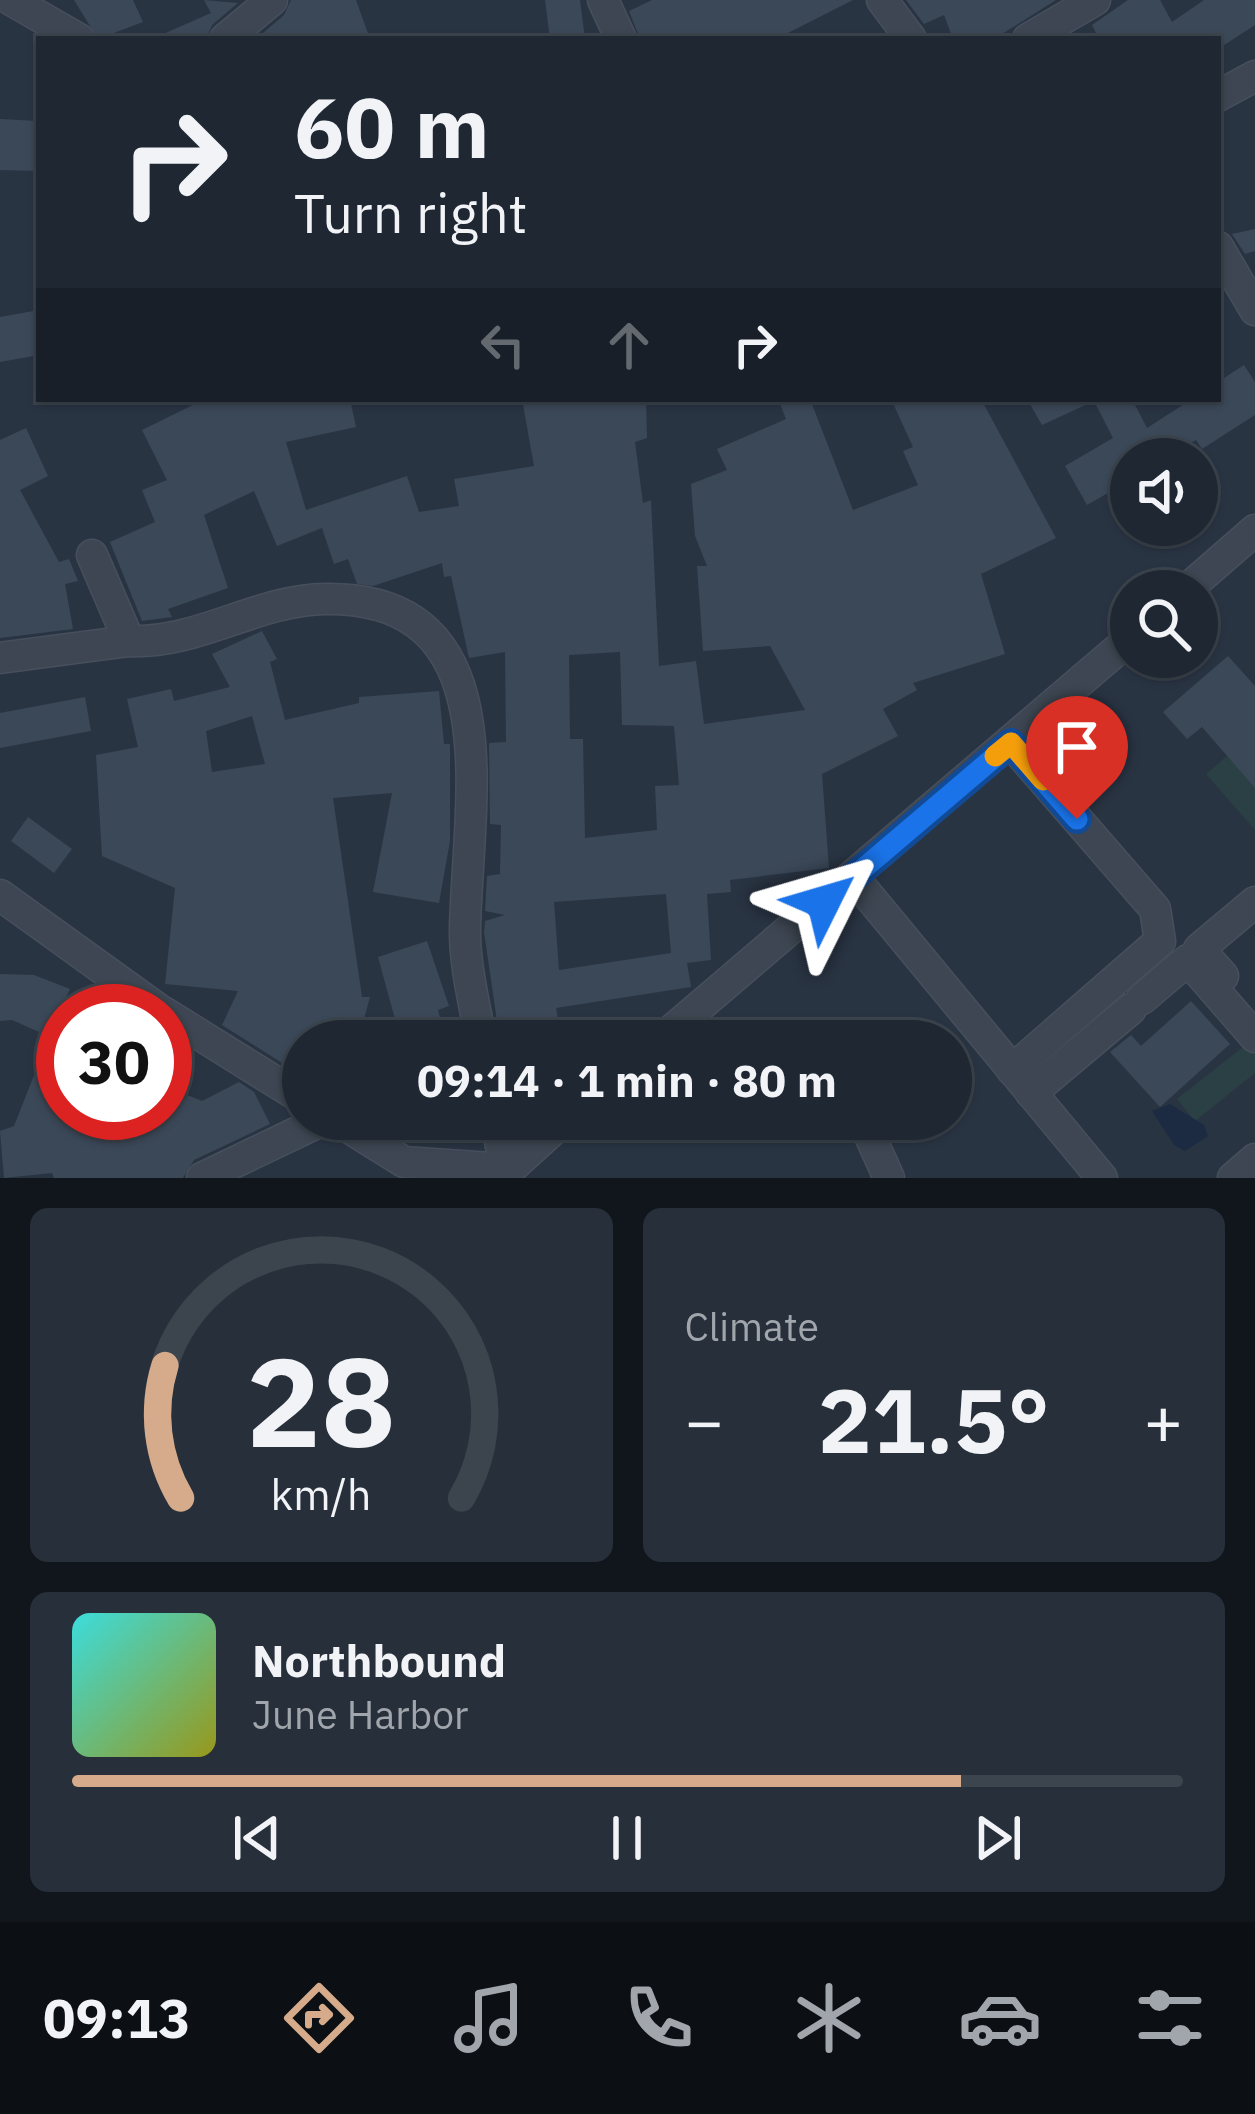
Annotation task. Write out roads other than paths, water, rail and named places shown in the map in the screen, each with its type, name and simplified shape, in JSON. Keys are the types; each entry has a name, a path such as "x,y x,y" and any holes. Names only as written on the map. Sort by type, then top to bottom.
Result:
{"street":[{"path":"10,0 74,36"},
{"path":"230,36 272,0"},
{"path":"603,0 620,36"},
{"path":"882,0 909,36"},
{"path":"1033,36 1095,0"},
{"path":"1221,93 1255,76"},
{"path":"1221,252 1255,310"},
{"path":"1209,570 1255,530"},
{"path":"92,555 129,640"},
{"path":"0,658 129,640 166,642 324,599 366,604 419,623 447,653 466,692 473,812 465,936 479,1020"},
{"path":"684,1020 1110,656"},
{"path":"1011,743 1155,909 1160,940 1022,1081"},
{"path":"853,877 1102,1178"},
{"path":"0,895 124,984"},
{"path":"1255,902 1199,949 1255,1012"},
{"path":"1022,1081 1137,1004 1189,960 1255,1037"},
{"path":"192,1030 282,1086"},
{"path":"202,1178 282,1140"},
{"path":"369,1140 404,1162 502,1173 540,1140"},
{"path":"498,1140 502,1173"},
{"path":"872,1140 889,1178"},
{"path":"1233,1178 1255,1159"}],"water":[{"path":"1170,1104 1204,1125 1208,1136 1185,1151 1174,1145 1152,1111"}]}
